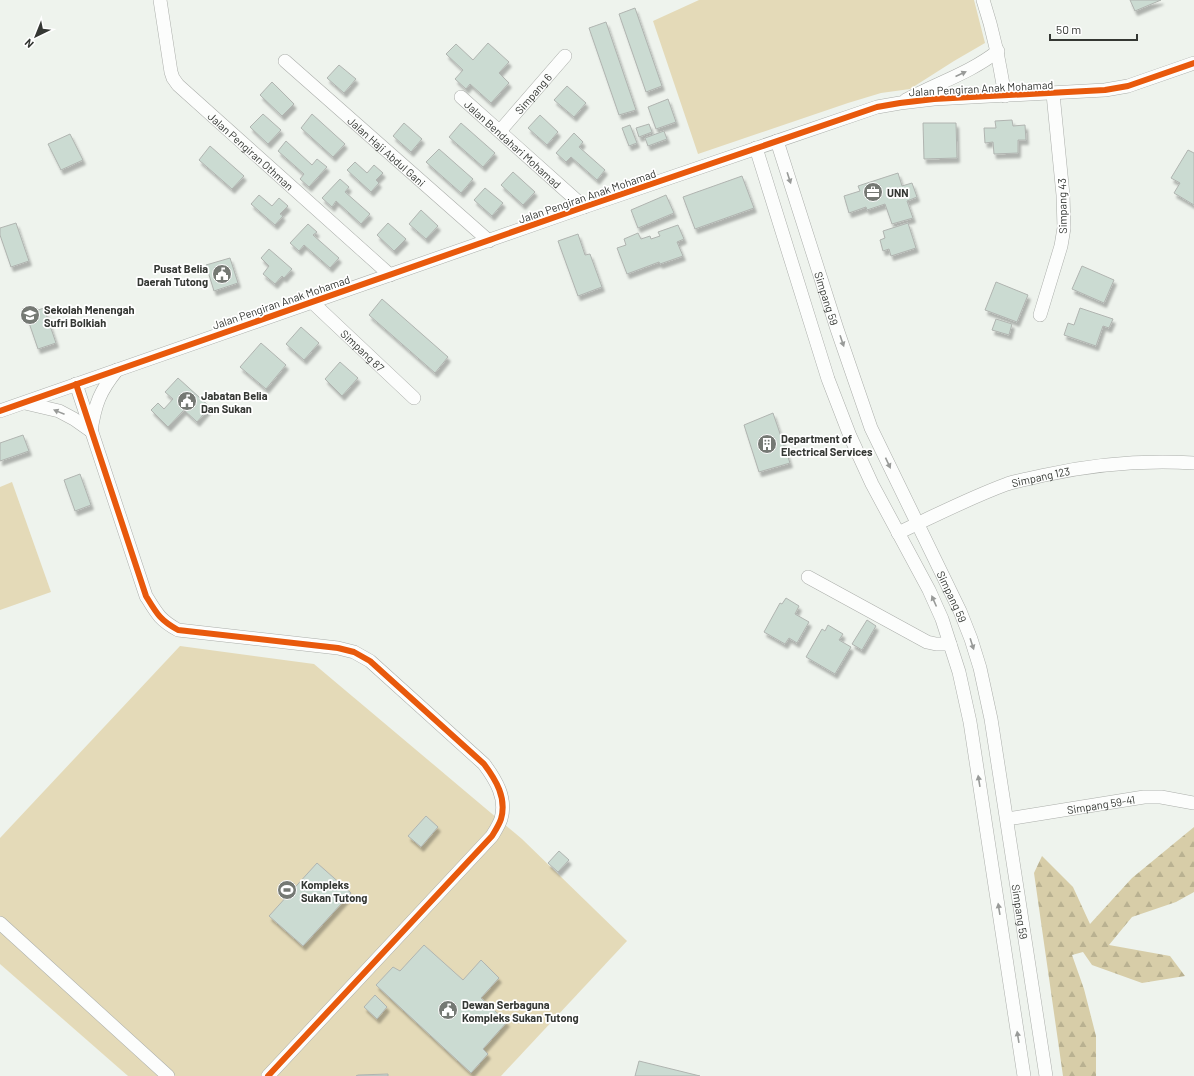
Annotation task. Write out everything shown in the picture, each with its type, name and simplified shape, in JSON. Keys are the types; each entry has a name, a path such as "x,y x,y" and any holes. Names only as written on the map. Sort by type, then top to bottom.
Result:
{"street":[{"name":"Jalan Pengiran Othman","path":"160,0 171,72 178,85 390,275"},
{"path":"983,0 998,51 1005,96"},
{"path":"900,103 926,88 973,68 998,51"},
{"name":"Simpang 6","path":"500,131 565,56"},
{"name":"Jalan Haji Abdul Gani","path":"285,61 489,240"},
{"name":"Jalan Pengiran Anak Mohamad","path":"0,411 584,207 877,107 934,99 1053,94 1105,90 1128,86 1194,63"},
{"name":"Simpang 43","path":"1040,315 1061,246 1064,228 1063,195 1053,94"},
{"name":"Jalan Bendahari Mohamad","path":"460,97 584,207"},
{"name":"Simpang 59","path":"777,141 871,428 960,611 980,668 991,719 1046,1076"},
{"name":"Simpang 59","path":"756,148 828,379 850,436 872,484 929,590 942,619 959,672 970,722 1024,1076"},
{"name":"Simpang 87","path":"312,302 414,398"},
{"path":"91,431 97,400 106,384 118,369"},
{"path":"76,384 146,596 164,622 178,630 338,648 354,652 370,661 484,764 496,781 502,800 501,819 492,836 268,1076"},
{"path":"23,403 59,411 91,431"},
{"name":"Simpang 123","path":"898,533 962,502 1008,484 1045,475 1078,468 1122,463 1167,461 1194,463"},
{"path":"808,577 927,642 936,644 950,644"},
{"name":"Simpang 59-41","path":"1007,819 1144,797 1162,797 1194,804"},
{"path":"0,923 168,1076"}],"shaded area":[{"path":"699,0 974,0 985,43 910,89 881,93 848,103 698,154 653,21"},
{"path":"12,482 51,592 0,610 0,487"},
{"name":"Kompleks Sukan Tutong","path":"180,646 314,664 522,839 627,941 501,1076 128,1076 0,964 0,838"}],"green space":[{"path":"1194,827 1194,892 1176,902 1132,917 1109,945 1170,956 1185,976 1142,983 1092,965 1083,952 1072,955 1084,989 1096,1036 1096,1076 1063,1076 1034,873 1042,856 1073,887 1090,924 1132,878"}],"building":[{"path":"1130,0 1161,0 1135,11"},
{"path":"635,8 662,86 646,92 619,14"},
{"path":"606,22 636,110 619,115 589,28"},
{"path":"488,43 509,62 499,73 509,83 491,103 470,84 466,89 455,79 463,70 446,54 456,44 473,60"},
{"path":"339,65 356,79 344,93 327,78"},
{"path":"272,82 294,104 282,116 260,95"},
{"path":"567,86 586,103 574,117 554,100"},
{"path":"668,99 676,122 656,129 648,107"},
{"path":"263,114 281,130 268,144 250,127"},
{"path":"312,114 345,144 333,157 301,128"},
{"path":"540,115 558,132 547,145 528,128"},
{"path":"1012,120 1013,126 1025,125 1026,140 1018,140 1018,153 994,154 993,142 985,143 984,128 996,128 995,121"},
{"path":"404,123 422,139 411,152 393,136"},
{"path":"461,123 495,153 483,167 449,137"},
{"path":"923,123 956,123 957,158 924,159"},
{"path":"649,124 652,132 639,137 636,128"},
{"path":"630,125 637,143 629,146 622,128"},
{"path":"664,131 667,139 648,146 645,138"},
{"path":"574,133 583,142 579,147 605,170 597,180 571,157 566,162 556,153"},
{"path":"70,134 83,160 61,170 48,144"},
{"path":"286,141 312,165 317,159 327,167 309,187 300,179 304,174 278,151"},
{"path":"210,146 244,176 232,189 199,160"},
{"path":"439,149 473,179 461,193 426,162"},
{"path":"1188,150 1194,153 1194,205 1174,193 1180,183 1171,178"},
{"path":"355,162 367,173 374,165 383,173 376,180 379,183 371,192 347,170"},
{"path":"513,172 535,192 523,205 501,185"},
{"path":"898,173 902,186 912,183 917,197 907,201 913,218 892,224 885,204 867,210 866,207 849,213 844,196 860,191 858,186"},
{"path":"742,176 754,208 695,229 683,197"},
{"path":"340,179 349,187 345,192 370,214 361,224 336,201 332,207 322,198"},
{"path":"485,188 503,203 492,216 474,200"},
{"path":"259,195 272,206 279,198 288,206 280,214 283,216 275,225 251,204"},
{"path":"666,195 674,213 638,228 631,210"},
{"path":"421,210 438,226 426,239 409,224"},
{"path":"16,223 29,261 11,267 0,235 0,228"},
{"path":"388,223 406,239 394,251 377,235"},
{"path":"908,223 916,248 891,256 889,249 883,251 880,240 885,238 883,231"},
{"path":"308,224 317,232 313,235 339,258 330,268 304,245 299,251 290,243"},
{"path":"678,225 684,239 677,242 683,256 660,264 659,262 627,274 617,248 626,245 624,239 638,233 641,239 650,236 651,239 660,236 658,232"},
{"path":"578,234 585,255 590,254 602,287 578,296 558,241"},
{"path":"269,249 292,269 284,278 282,276 275,284 263,274 269,266 261,258"},
{"name":"Pusat Belia Daerah Tutong","path":"230,258 238,283 214,291 206,265"},
{"path":"1082,266 1114,280 1104,303 1072,289"},
{"path":"996,282 1028,295 1017,322 985,310"},
{"path":"382,299 448,357 435,373 369,315"},
{"path":"44,308 56,343 38,349 26,314"},
{"path":"1080,308 1113,319 1109,328 1103,326 1096,346 1064,335 1068,323 1074,325"},
{"path":"996,319 1012,324 1009,335 992,330"},
{"path":"301,327 319,343 304,360 286,344"},
{"path":"261,343 286,365 266,389 240,367"},
{"path":"340,362 358,378 342,396 325,379"},
{"name":"Jabatan Belia Dan Sukan","path":"178,378 210,407 197,422 184,410 168,427 151,410 158,403 164,409 173,399 165,392"},
{"name":"Department of Electrical Services","path":"773,413 790,463 759,472 744,425"},
{"path":"23,435 29,451 0,461 0,443"},
{"path":"80,474 91,505 75,511 64,480"},
{"path":"786,598 799,606 795,614 809,622 797,643 789,638 785,644 764,632 780,603 782,604"},
{"path":"867,620 876,626 862,650 852,644"},
{"path":"828,625 843,634 839,640 851,647 835,674 806,657 822,629 825,631"},
{"path":"426,816 438,827 421,847 408,836"},
{"path":"559,851 569,860 558,872 548,863"},
{"path":"317,863 351,893 303,946 269,916"},
{"name":"Dewan Serbaguna Kompleks Sukan Tutong","path":"424,945 463,980 481,960 499,978 481,998 507,1022 483,1049 488,1054 471,1073 376,985 393,967 400,971"},
{"path":"375,995 387,1007 377,1019 364,1007"},
{"path":"639,1061 700,1076 635,1076"},
{"path":"388,1074 388,1076 356,1076 358,1075"}],"cycle path":[{"path":"0,411 584,207 877,107 934,99 1105,90 1128,86 1194,63"},
{"path":"76,384 146,596 163,620 178,630 338,648 354,652 370,661 484,764 493,776 503,804 501,819 492,836 268,1076"}],"place":[{"name":"UNN","path":"873,192"},
{"name":"Pusat Belia Daerah Tutong","path":"222,274"},
{"name":"Sekolah Menengah Sufri Bolkiah","path":"30,315"},
{"name":"Jabatan Belia Dan Sukan","path":"187,401"},
{"name":"Department of Electrical Services","path":"767,444"},
{"name":"Kompleks Sukan Tutong","path":"287,890"},
{"name":"Dewan Serbaguna Kompleks Sukan Tutong","path":"448,1010"}]}
